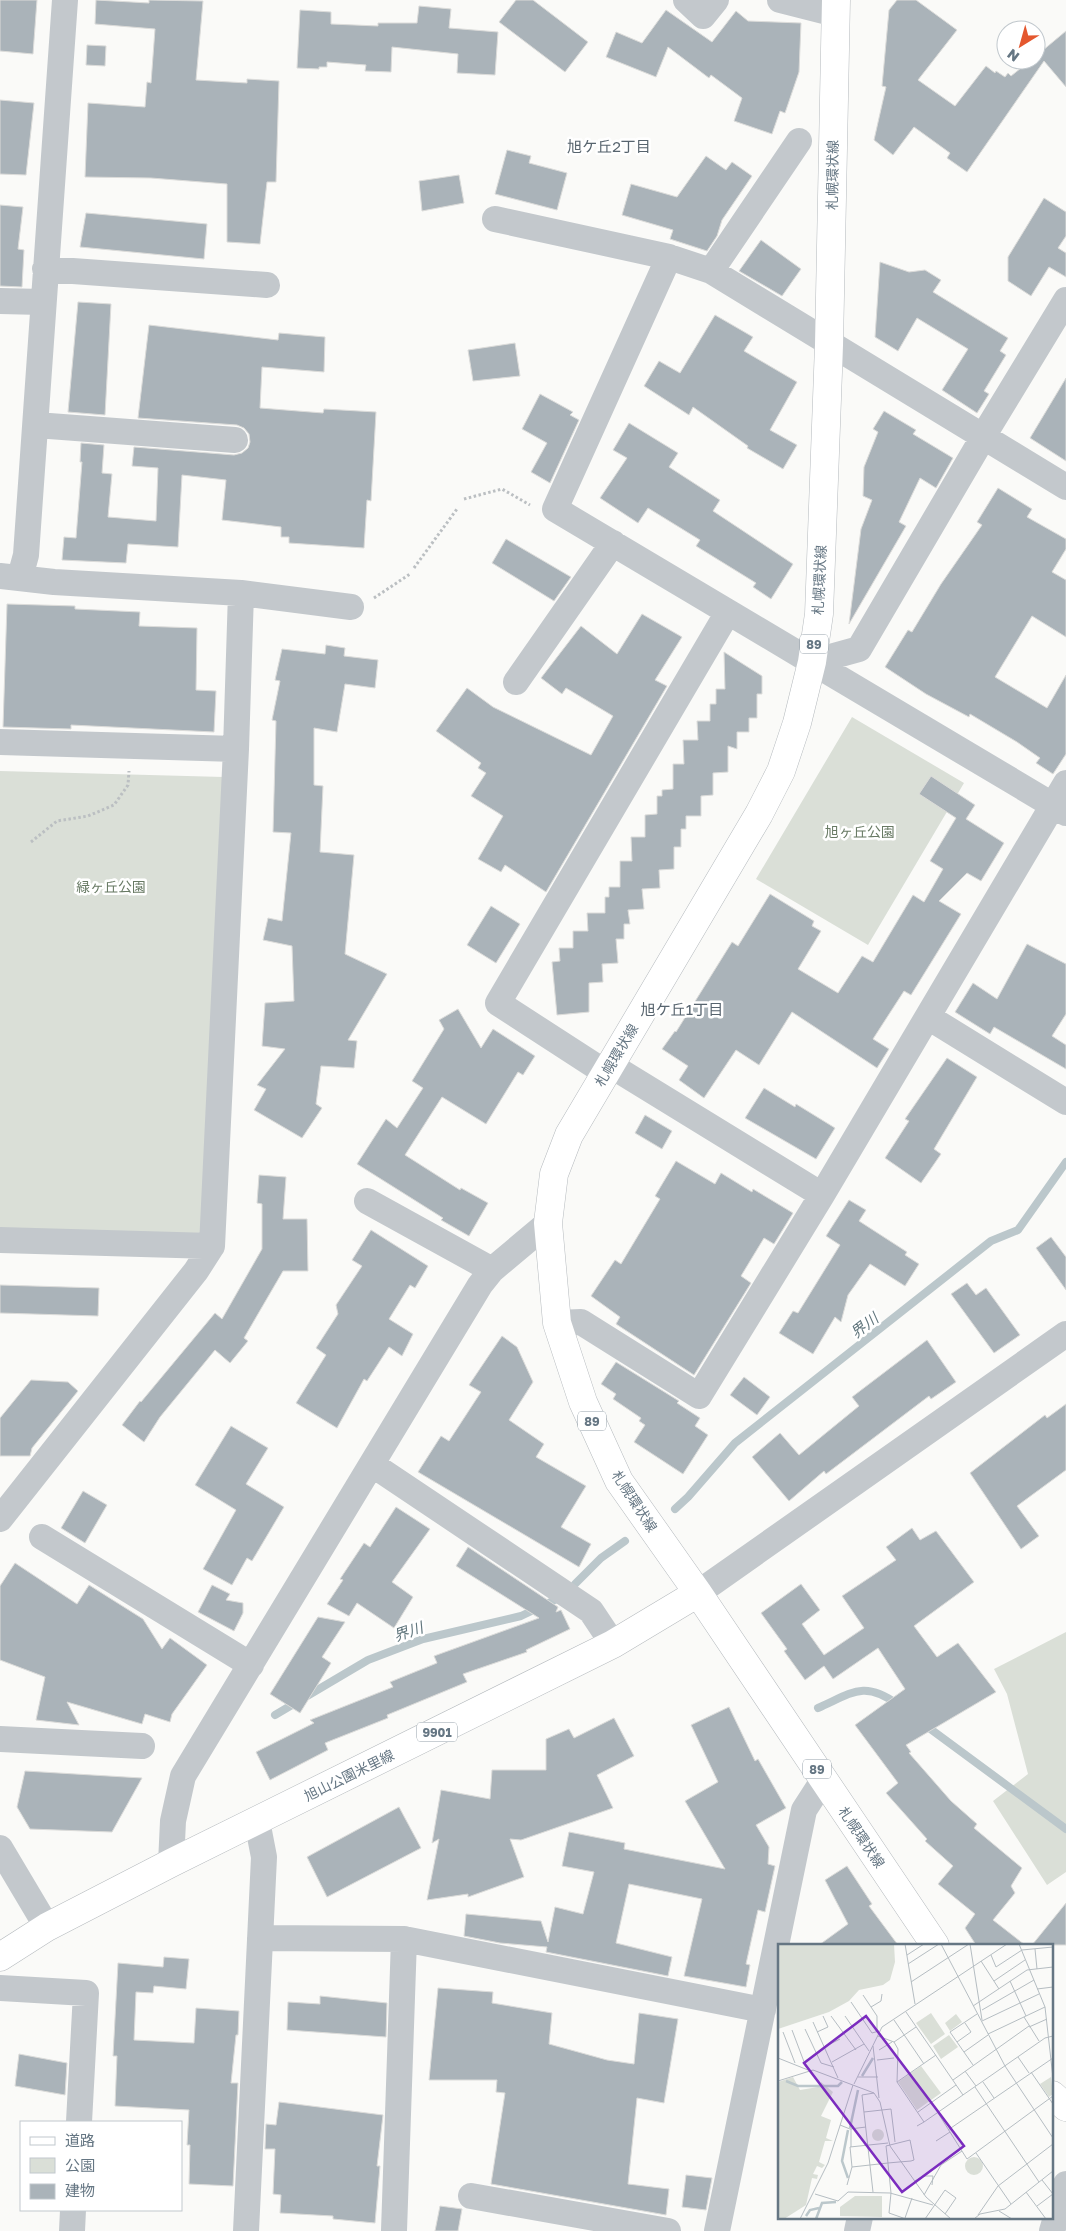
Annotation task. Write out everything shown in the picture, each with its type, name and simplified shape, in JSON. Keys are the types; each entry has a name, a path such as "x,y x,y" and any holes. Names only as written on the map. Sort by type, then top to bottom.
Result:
{"main road":[{"name":"札幌環状線","path":"836,7 829,345 819,614 812,662 797,723 781,772 760,814 569,1135 554,1174 548,1223 558,1324 583,1402 619,1482 698,1593 934,1944"},
{"name":"旭山公園米里線","path":"0,1957 47,1927 171,1863 613,1644 698,1593"},
{"path":"1054,2097 1066,2107"}],"street":[{"path":"65,0 42,302 36,425 26,555 10,576 54,582 242,593 360,604"},
{"path":"686,0 703,16 716,0"},
{"path":"780,0 836,7"},
{"path":"711,271 799,141"},
{"path":"495,219 670,257 711,271 829,345 1066,487"},
{"path":"670,257 555,508 1060,809"},
{"path":"45,269 267,285"},
{"path":"812,662 859,649 1066,300"},
{"path":"0,301 42,302"},
{"path":"36,425 235,440"},
{"path":"516,682 613,543"},
{"path":"0,1519 196,1271 212,1246 242,593"},
{"path":"728,612 498,1003 822,1195"},
{"path":"0,742 236,749"},
{"path":"558,1324 581,1322 699,1396 822,1195 928,1016 1060,809 1066,783"},
{"path":"928,1016 1066,1102"},
{"path":"367,1201 492,1270"},
{"path":"171,1863 172,1821 183,1776 373,1465 480,1285 492,1270 548,1223"},
{"path":"0,1240 212,1246"},
{"path":"698,1593 1066,1334"},
{"path":"373,1465 591,1611 613,1644"},
{"path":"42,1537 251,1665"},
{"path":"0,1739 142,1746"},
{"path":"782,1940 804,1810 824,1779"},
{"path":"246,2231 264,1856 257,1821"},
{"path":"0,1848 47,1927"},
{"path":"260,1938 404,1939 763,2010"},
{"path":"394,2231 404,1939"},
{"path":"717,2231 763,2010 778,1955"},
{"path":"0,1989 86,1993 79,2121"},
{"path":"1052,2231 1066,2184"},
{"path":"471,2196 668,2231"},
{"path":"72,2231 73,2211"},
{"path":"857,2231 860,2218"}],"path":[{"path":"464,499 502,489 533,507"},
{"path":"414,568 457,509"},
{"path":"360,604 410,574"},
{"path":"31,842 58,821 88,816 114,805 128,785 130,765"}],"green space":[{"name":"旭ヶ丘公園","path":"852,717 964,783 868,945 756,879"},
{"name":"緑ヶ丘公園","path":"0,771 224,777 217,1222 197,1241 0,1238"},
{"path":"1066,1632 1066,1872 1047,1885 993,1801 1028,1774 1007,1694 994,1669"}],"building":[{"path":"0,0 37,0 33,54 0,51"},
{"path":"96,0 149,3 149,0 203,1 196,80 247,83 247,79 279,81 276,182 267,182 260,244 227,242 227,184 151,178 85,177 88,103 145,107 147,82 151,83 155,29 95,24"},
{"path":"516,0 533,0 588,42 565,72 499,22"},
{"path":"897,0 916,0 957,30 918,80 955,106 986,66 995,73 996,71 1005,77 1008,73 1011,76 1018,70 1038,70 967,172 947,158 950,153 914,127 893,155 874,140 886,87 882,86 889,10"},
{"path":"419,6 451,9 449,28 498,32 495,75 457,73 458,54 392,47 391,72 365,71 366,65 327,62 327,67 319,67 319,69 297,68 300,10 331,12 331,24 378,26 378,23 417,23"},
{"path":"666,10 712,42 736,11 748,21 801,23 799,72 785,113 780,111 772,134 734,121 742,98 711,75 709,78 668,47 656,77 606,57 616,32 642,43"},
{"path":"1066,31 1066,87 1046,63 1046,48"},
{"path":"87,45 106,46 105,66 86,65"},
{"path":"0,100 34,103 26,175 0,174"},
{"path":"507,150 531,156 529,163 567,173 557,210 495,194"},
{"path":"706,156 726,170 732,162 752,176 722,220 717,236 707,251 670,239 673,230 622,215 631,184 677,197"},
{"path":"459,175 464,203 422,211 419,181"},
{"path":"1044,198 1066,212 1066,236 1058,248 1066,253 1066,277 1049,267 1031,296 1008,281 1008,257"},
{"path":"0,205 23,207 18,249 24,250 22,287 0,286"},
{"path":"86,213 207,224 204,259 80,247"},
{"path":"761,240 801,269 782,296 739,271"},
{"path":"880,262 909,272 925,270 941,280 933,292 1008,338 1000,351 1006,355 984,391 989,394 977,413 942,390 968,349 917,318 898,351 875,337"},
{"path":"78,302 111,304 105,415 68,412"},
{"path":"715,315 753,337 744,351 797,382 770,430 797,445 783,469 747,448 748,446 693,407 689,415 644,386 659,361 680,373"},
{"path":"149,325 278,340 279,333 325,337 324,372 262,367 260,408 323,413 324,409 376,412 371,501 367,500 364,548 289,543 289,537 281,537 281,527 222,520 226,480 182,475 178,547 128,544 126,563 62,560 64,537 76,538 82,462 80,462 81,443 104,445 102,473 112,474 108,517 156,521 158,468 132,466 134,447 234,455 242,453 248,448 250,442 249,434 244,428 237,425 138,418"},
{"path":"515,343 520,376 473,381 468,350"},
{"path":"1066,378 1066,461 1030,438"},
{"path":"540,394 573,412 570,415 579,420 550,483 531,472 547,443 522,429"},
{"path":"884,411 916,430 913,434 953,458 936,488 920,478 899,522 906,526 849,624 861,529 872,500 863,496 864,467 878,432 873,429"},
{"path":"629,423 678,453 669,467 720,500 713,511 793,564 771,599 753,587 756,583 696,546 700,540 648,508 638,523 600,498 627,458 613,450"},
{"path":"998,488 1032,509 1027,517 1066,539 1066,549 1052,572 1066,580 1066,637 1032,616 995,677 1047,708 1066,675 1066,754 1053,774 1036,763 1040,758 1017,742 970,714 969,717 926,694 885,667 908,630 912,632 941,584 982,525 977,522"},
{"path":"506,539 571,577 554,601 492,563"},
{"path":"7,604 75,606 75,609 140,612 139,626 197,628 196,690 216,691 214,732 71,725 71,729 3,727"},
{"path":"642,614 682,637 655,680 667,686 546,892 505,865 501,872 478,859 503,816 471,796 486,773 478,768 481,763 436,731 467,688 493,707 591,755 613,716 566,688 562,694 541,678 581,626 617,654"},
{"path":"326,645 345,648 344,656 378,660 375,688 345,684 337,732 314,728 314,785 323,786 320,852 354,855 345,954 387,974 348,1040 357,1041 354,1068 321,1066 316,1104 322,1108 302,1138 254,1110 266,1089 257,1085 285,1049 262,1046 265,1003 294,1001 292,946 263,940 268,918 282,921 291,833 273,832 276,721 272,720 280,681 275,680 282,649 325,654"},
{"path":"724,652 762,676 762,694 757,694 757,718 749,718 749,732 737,732 737,749 728,746 728,772 713,773 713,795 701,796 701,816 686,816 686,829 681,829 681,847 674,847 674,869 659,870 660,888 642,889 644,909 628,910 630,924 624,924 624,939 616,939 618,963 602,964 603,982 589,983 589,1012 557,1015 552,962 560,961 559,948 573,948 573,931 588,931 587,913 605,913 605,897 609,897 609,887 620,887 620,861 632,861 631,837 645,837 645,815 657,814 657,796 662,796 662,790 673,789 673,764 684,764 683,740 698,740 697,721 710,721 710,704 716,704 716,689 725,689"},
{"path":"931,776 975,805 966,819 1004,843 981,881 967,873 939,901 961,914 911,995 904,991 873,1039 889,1049 877,1068 792,1012 759,1065 736,1050 704,1098 679,1080 688,1066 662,1049 676,1032 732,942 738,946 770,894 814,921 812,926 821,931 798,969 838,993 862,956 873,962 913,895 924,902 943,869 930,861 956,818 919,794"},
{"path":"491,906 520,924 496,963 467,945"},
{"path":"1027,944 1066,964 1066,1014 1052,1036 1066,1045 1066,1069 994,1027 990,1034 955,1012 973,983 997,999"},
{"path":"458,1009 481,1048 493,1029 535,1056 523,1075 518,1072 486,1124 442,1097 405,1155 460,1190 461,1188 488,1203 469,1236 441,1220 443,1218 357,1164 386,1119 397,1128 423,1088 412,1081 444,1029 439,1020"},
{"path":"947,1058 977,1077 934,1149 941,1154 921,1183 885,1158 909,1121 905,1119"},
{"path":"764,1088 795,1107 796,1104 835,1128 816,1159 745,1118"},
{"path":"645,1115 672,1131 662,1149 635,1133"},
{"path":"676,1161 715,1184 721,1173 752,1192 753,1189 793,1213 774,1244 764,1238 741,1276 751,1283 694,1375 616,1324 620,1317 591,1296 615,1260 621,1264 660,1199 655,1196"},
{"path":"259,1175 286,1177 283,1219 307,1219 308,1271 283,1271 244,1338 248,1341 230,1363 215,1350 160,1417 144,1442 122,1425 215,1313 222,1319 262,1249 262,1204 257,1203"},
{"path":"849,1200 866,1210 859,1221 907,1252 905,1255 919,1264 905,1286 870,1264 848,1295 841,1322 835,1317 813,1354 779,1333 793,1311 798,1313 840,1245 826,1236"},
{"path":"371,1230 428,1266 415,1288 410,1285 389,1319 413,1334 402,1356 389,1347 367,1381 364,1379 337,1428 296,1403 326,1355 316,1348 338,1314 336,1305 362,1266 352,1260"},
{"path":"1051,1237 1066,1257 1066,1290 1036,1248"},
{"path":"967,1283 976,1295 986,1288 1020,1335 994,1353 951,1294"},
{"path":"0,1285 99,1288 98,1316 0,1313"},
{"path":"502,1336 517,1347 533,1382 509,1420 544,1444 536,1457 586,1486 561,1527 591,1544 579,1567 418,1472 441,1436 449,1441 481,1392 469,1385"},
{"path":"927,1340 956,1382 931,1399 929,1396 826,1474 824,1471 789,1501 752,1457 780,1433 799,1455 859,1406 852,1397"},
{"path":"616,1362 679,1401 677,1403 700,1418 695,1426 708,1435 683,1474 634,1442 645,1425 639,1421 641,1418 613,1399 616,1394 601,1384"},
{"path":"744,1377 770,1397 757,1415 730,1395"},
{"path":"31,1380 68,1382 78,1391 32,1448 30,1456 0,1456 0,1418"},
{"path":"1066,1404 1066,1470 1017,1506 1039,1536 1021,1549 970,1473 1045,1415 1047,1418"},
{"path":"231,1426 268,1448 246,1484 284,1507 252,1561 247,1558 232,1585 203,1569 236,1510 195,1485"},
{"path":"83,1491 107,1505 85,1543 61,1528"},
{"path":"396,1507 430,1529 392,1582 413,1597 394,1628 357,1603 349,1616 327,1604 343,1580 340,1579 364,1543 370,1547"},
{"path":"912,1528 920,1540 936,1531 974,1582 914,1626 937,1657 958,1643 996,1692 906,1745 911,1752 909,1753 951,1801 977,1824 974,1828 1022,1868 1011,1886 1015,1893 993,1920 1024,1944 975,1944 965,1928 975,1914 938,1884 953,1866 925,1841 927,1839 886,1793 898,1783 855,1725 905,1689 878,1648 833,1679 824,1666 805,1680 784,1651 787,1649 761,1613 801,1584 820,1610 802,1624 824,1655 864,1628 842,1596 896,1560 886,1547"},
{"path":"468,1547 558,1607 556,1612 561,1610 570,1629 526,1650 527,1652 463,1674 467,1682 387,1715 388,1718 325,1743 328,1750 270,1780 256,1752 314,1723 310,1720 393,1687 390,1682 437,1663 434,1656 539,1618 456,1566"},
{"path":"15,1563 77,1604 89,1585 143,1619 162,1649 170,1638 207,1665 172,1714 170,1722 145,1714 142,1724 67,1702 79,1725 36,1720 45,1677 0,1660 0,1586"},
{"path":"212,1585 230,1594 226,1600 243,1603 243,1613 234,1631 198,1612"},
{"path":"318,1617 345,1622 322,1657 331,1663 300,1713 270,1694"},
{"path":"729,1707 755,1761 758,1759 786,1808 756,1825 769,1847 768,1864 775,1866 765,1912 758,1910 746,1964 750,1965 746,1987 684,1976 702,1899 629,1884 616,1943 672,1957 668,1976 546,1952 547,1947 500,1943 464,1936 466,1914 541,1921 548,1942 555,1907 583,1914 594,1872 562,1866 569,1832 625,1843 624,1849 725,1869 685,1801 718,1782 691,1725"},
{"path":"614,1718 634,1756 597,1775 613,1808 521,1840 510,1839 524,1877 468,1897 468,1894 427,1900 439,1839 432,1843 441,1790 490,1799 492,1770 546,1770 546,1739 569,1729 574,1738"},
{"path":"25,1771 142,1778 112,1832 30,1829 17,1807"},
{"path":"399,1807 421,1848 327,1897 307,1857"},
{"path":"847,1866 872,1904 869,1906 897,1944 820,1944 848,1924 825,1880"},
{"path":"1066,1903 1066,1945 1033,1944"},
{"path":"164,1957 189,1959 186,1989 154,1986 153,1993 136,1992 134,2040 194,2043 196,2008 239,2011 238,2035 236,2035 231,2083 238,2083 233,2186 189,2184 190,2145 187,2145 189,2110 115,2106 117,2056 113,2056 118,1963 163,1967"},
{"path":"438,1988 493,1992 492,2003 552,2013 549,2044 607,2060 634,2064 639,2013 678,2019 664,2103 637,2098 628,2184 669,2189 666,2215 491,2184 505,2093 496,2092 497,2080 429,2080"},
{"path":"320,1996 387,2003 386,2037 287,2030 288,2002 320,2004"},
{"path":"19,2054 67,2063 65,2095 15,2086"},
{"path":"279,2102 383,2115 377,2166 380,2166 375,2223 333,2219 333,2216 280,2213 281,2195 273,2194 275,2149 265,2149 266,2124 276,2125"},
{"path":"686,2175 712,2178 706,2210 682,2207"},
{"path":"440,2206 462,2209 458,2231 435,2231"}],"waterway":[{"name":"界川","path":"675,1509 688,1497 735,1443 991,1241 1018,1230 1066,1162"},
{"name":"界川","path":"575,1584 601,1558 625,1541"},
{"name":"界川","path":"275,1715 368,1660 423,1639 521,1616 559,1598"},
{"path":"818,1708 858,1691 876,1692 897,1704"},
{"path":"925,1725 1066,1829"}],"district":[{"name":"旭ケ丘2丁目","path":"609,146"},
{"name":"旭ケ丘1丁目","path":"682,1009"}]}
